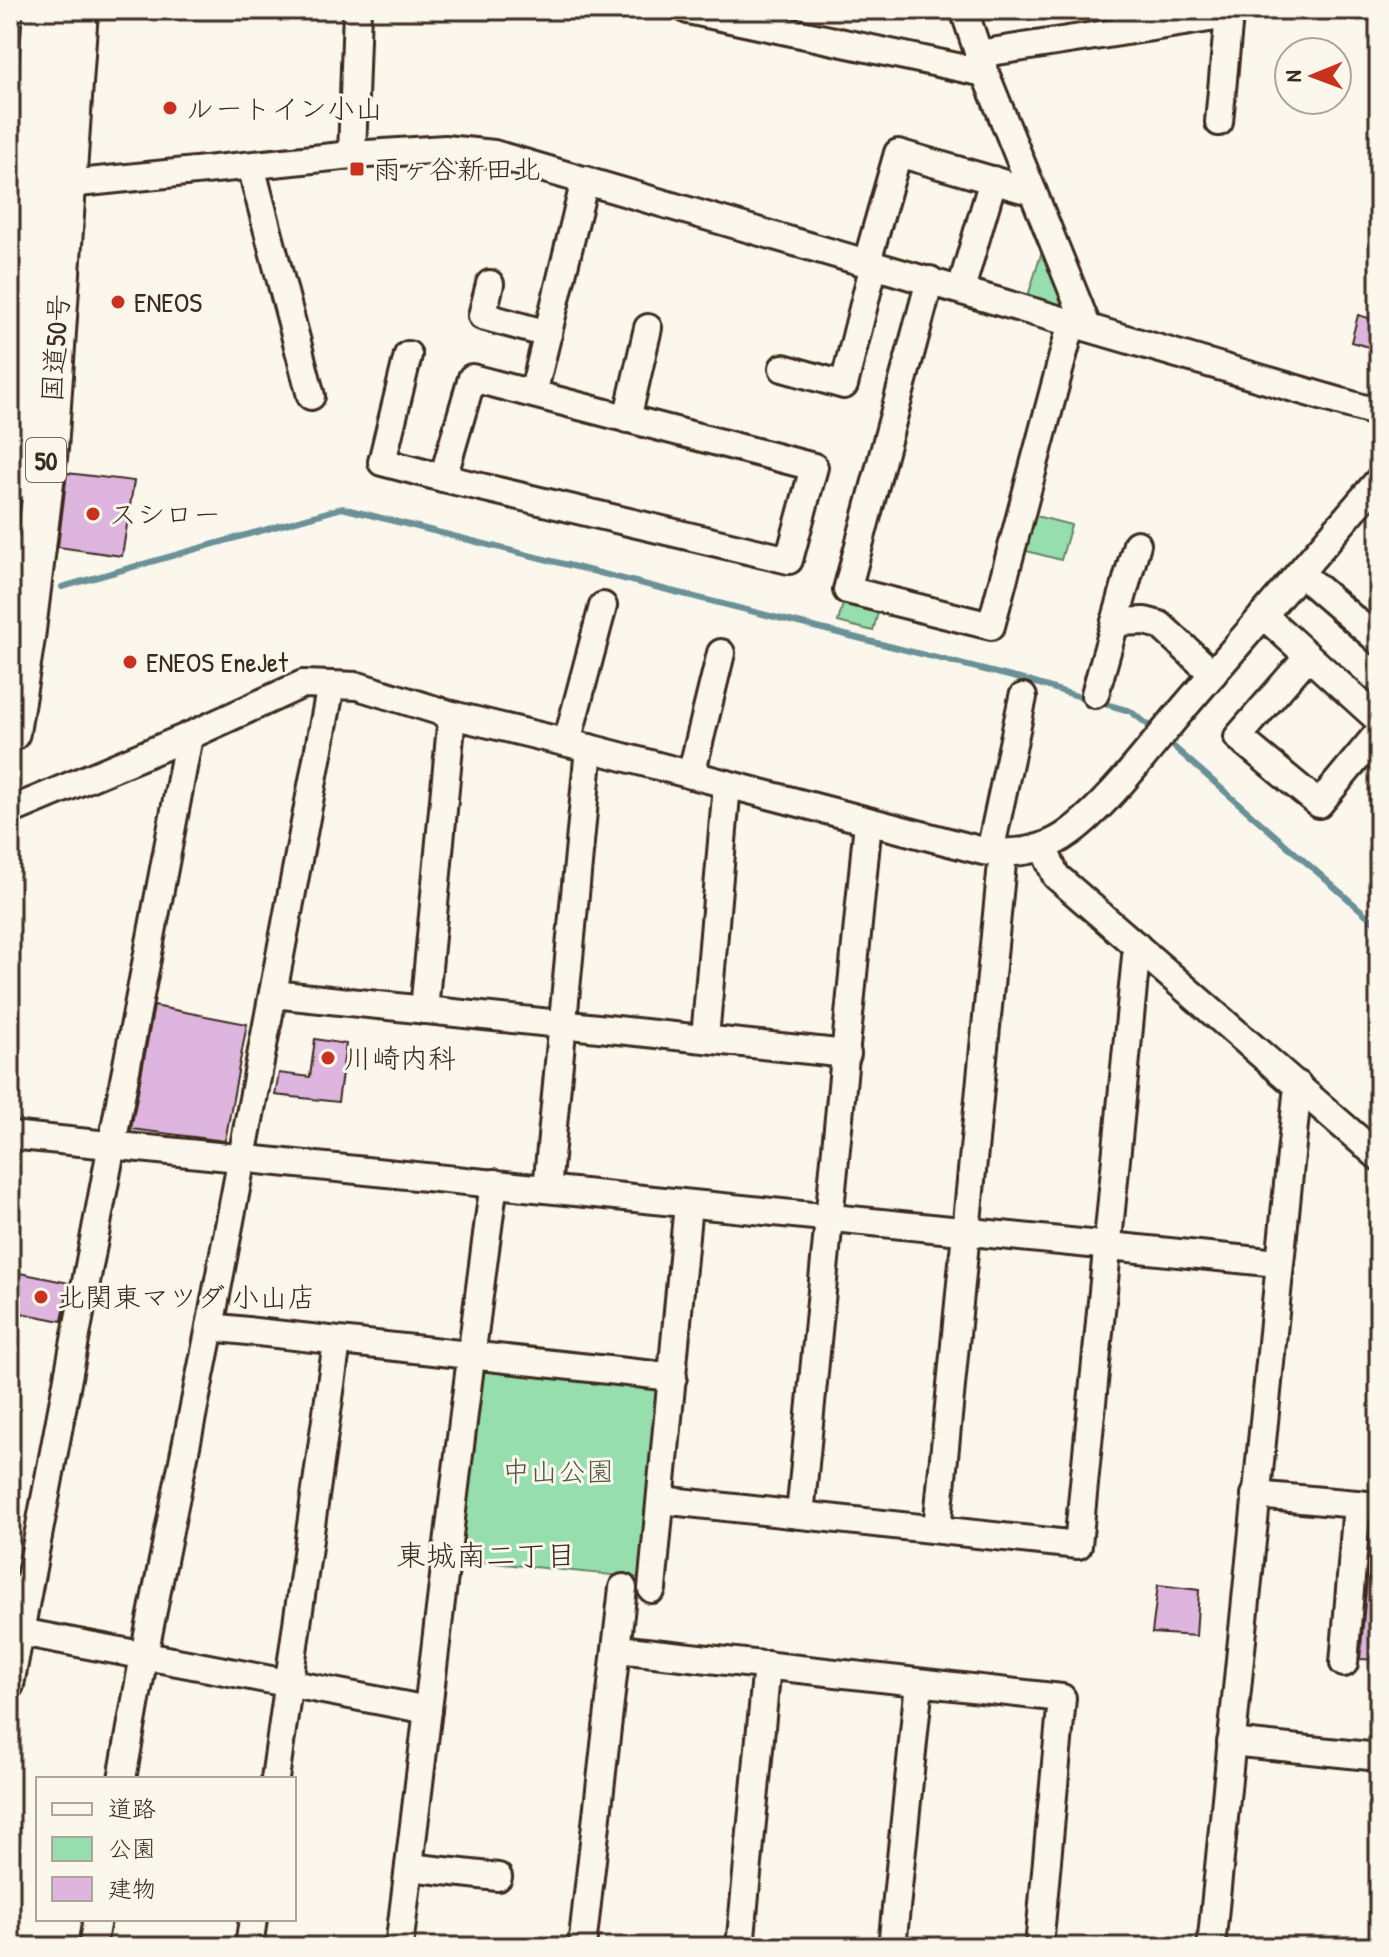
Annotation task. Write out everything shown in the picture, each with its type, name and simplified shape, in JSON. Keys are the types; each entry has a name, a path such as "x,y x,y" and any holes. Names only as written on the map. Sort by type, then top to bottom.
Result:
{"highway":[{"name":"国道50号","path":"10,482 36,188 43,10"},
{"name":"国道50号","path":"10,732 48,449 36,188 78,10"}],"street":[{"path":"352,155 357,10"},
{"path":"688,10 724,14 982,64 1229,15 1219,122"},
{"path":"930,280 847,590 991,626 1079,324 964,10"},
{"path":"36,188 352,155 466,149 585,180 1379,413"},
{"path":"783,368 844,385 898,153 1033,192"},
{"path":"251,166 311,396"},
{"path":"533,394 585,180"},
{"path":"961,289 993,180"},
{"path":"490,284 482,316 548,334"},
{"path":"627,419 648,328"},
{"path":"408,355 382,462 443,478 789,560 814,467 472,378 443,478"},
{"path":"10,811 303,684 358,686 452,715 996,852 1043,847 1069,833 1090,815 1379,480"},
{"path":"1095,694 1137,544"},
{"path":"1300,573 1379,641"},
{"path":"547,1189 563,1025 578,745 603,606"},
{"path":"1263,615 1379,720"},
{"path":"1115,622 1145,621 1160,625 1213,674"},
{"path":"691,775 721,653"},
{"path":"1308,656 1238,737 1319,804 1379,732"},
{"path":"122,1777 331,685"},
{"path":"937,1529 966,1232 996,852 1023,697"},
{"path":"424,1010 452,715"},
{"path":"10,1685 15,1631 113,1144 189,736"},
{"path":"705,1038 727,784"},
{"path":"800,1515 868,822"},
{"path":"1043,847 1056,876 1379,1157"},
{"path":"661,1500 1078,1545 1137,946"},
{"path":"273,994 847,1054"},
{"path":"1211,1947 1298,1085"},
{"path":"10,1135 1278,1263"},
{"path":"399,1947 470,1354 494,1183"},
{"path":"652,1589 688,1204"},
{"path":"210,1327 673,1377"},
{"path":"275,1777 337,1342"},
{"path":"1255,1495 1368,1505 1344,1663"},
{"path":"582,1947 623,1588"},
{"path":"15,1631 428,1710"},
{"path":"618,1649 1062,1698 1039,1947"},
{"path":"740,1947 767,1665"},
{"path":"892,1947 919,1683"},
{"path":"1231,1742 1379,1757"},
{"path":"409,1867 498,1877"},
{"path":"92,1947 97,1921"},
{"path":"249,1947 253,1921"}],"green space":[{"path":"1043,248 1074,313 1027,299"},
{"path":"1028,514 1071,525 1061,560 1019,549"},
{"path":"845,596 880,605 873,631 838,622"},
{"name":"中山公園","path":"486,1365 660,1383 641,1578 455,1559 475,1371"}],"building":[{"path":"1358,315 1379,321 1379,350 1351,342"},
{"name":"スシロー","path":"67,473 134,481 122,556 58,547"},
{"path":"154,1006 247,1024 225,1141 131,1129"},
{"name":"川崎内科","path":"315,1039 346,1044 338,1102 275,1095 279,1073 310,1077"},
{"name":"北関東マツダ 小山店","path":"10,1271 69,1283 62,1321 10,1311"},
{"path":"1372,1521 1379,1522 1379,1660 1360,1659"},
{"path":"1158,1585 1199,1590 1196,1636 1152,1633"}],"waterway":[{"path":"62,587 342,508 1032,682 1087,699"},
{"path":"1098,702 1130,711 1155,730"},
{"path":"1166,740 1379,926"}],"place":[{"name":"ルートイン小山","path":"170,108"},
{"name":"雨ヶ谷新田北","path":"357,169"},
{"name":"ENEOS","path":"118,302"},
{"name":"スシロー","path":"93,514"},
{"name":"ENEOS EneJet","path":"130,662"},
{"name":"川崎内科","path":"328,1058"},
{"name":"北関東マツダ 小山店","path":"41,1297"}],"district":[{"name":"東城南二丁目","path":"486,1555"}]}
